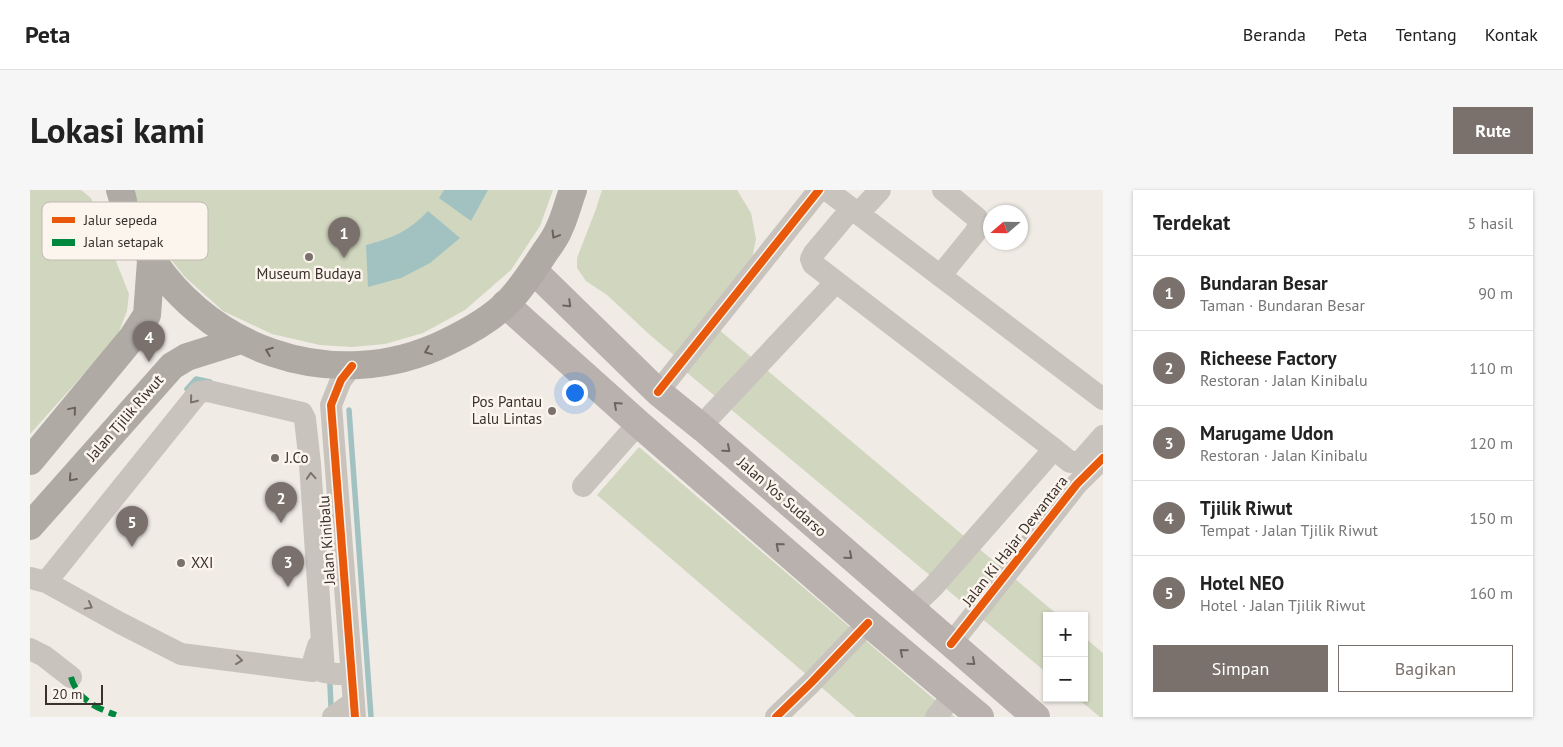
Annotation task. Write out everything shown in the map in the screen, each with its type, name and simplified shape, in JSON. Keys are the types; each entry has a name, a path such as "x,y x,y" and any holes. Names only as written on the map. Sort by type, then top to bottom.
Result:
{"highway":[{"path":"120,190 124,202"},
{"path":"151,261 176,292 206,319 240,340 284,357 313,364 352,366 380,364 428,352 472,330 506,304 533,270 559,231 573,190"},
{"path":"30,461 132,338 147,315 151,261"},
{"name":"Jalan Tjilik Riwut","path":"30,526 172,366 187,357 240,340"}],"main road":[{"name":"Jalan Yos Sudarso","path":"533,270 658,392 701,426 1036,717"},
{"path":"506,304 640,425 868,623 980,717"}],"street":[{"path":"658,392 820,190"},
{"path":"827,190 1103,399"},
{"path":"880,190 855,211 814,252 811,259 813,264 1070,462 1080,462 1103,436"},
{"path":"940,276 975,234 979,225 977,218 943,190"},
{"path":"701,426 836,282"},
{"path":"313,364 326,384 331,404"},
{"name":"Jalan Kinibalu","path":"352,366 341,380 331,404 354,710"},
{"path":"307,573 310,610 321,629 313,671 181,654 38,580 75,545 199,392 208,391 302,413 305,419 310,464 324,672 351,674"},
{"path":"584,486 640,425"},
{"path":"910,609 933,586 1054,450"},
{"name":"Jalan Ki Hajar Dewantara","path":"951,644 1077,484 1098,472"},
{"path":"75,545 88,541 109,515"},
{"path":"776,717 868,623"},
{"path":"30,649 44,656 71,677"},
{"path":"936,717 954,694"},
{"path":"333,717 354,710"}],"green space":[{"path":"30,190 81,190 91,198 93,202 42,202 42,260 116,260 129,294 127,311 117,337 30,434"},
{"path":"134,190 553,190 540,226 511,270 465,310 423,333 385,344 352,347 320,345 272,334 223,311 185,277 171,260 208,260 208,202 138,202"},
{"path":"602,190 737,190 751,213 756,239 751,264 675,356 607,295 586,281 577,268 577,258"},
{"path":"718,329 1054,612 1043,612 1043,670 685,371"},
{"path":"639,447 955,717 856,717 597,495"},
{"path":"1088,640 1103,653 1103,717 1100,717 1082,702 1088,702"}],"water":[{"path":"444,190 488,190 471,221 439,198"},
{"path":"428,211 460,238 430,263 401,278 368,287 366,245 400,233 414,224"}],"waterway":[{"path":"187,389 196,379 210,382"},
{"path":"349,410 371,717"},
{"path":"330,685 331,707"}],"marked path":[{"path":"71,677 78,691 88,702 116,715"}],"cycle path":[{"path":"658,392 819,190"},
{"path":"352,366 341,380 331,405 355,717"},
{"path":"951,644 1077,484 1103,458"},
{"path":"776,717 868,623"}],"place":[{"name":"Museum Budaya","path":"309,257"},
{"name":"Bundaran Besar","path":"344,258"},
{"name":"Tjilik Riwut","path":"149,362"},
{"name":"Pos Pantau Lalu Lintas","path":"552,411"},
{"name":"J.Co","path":"275,458"},
{"name":"Richeese Factory","path":"281,523"},
{"name":"Hotel NEO","path":"132,547"},
{"name":"XXI","path":"181,563"},
{"name":"Marugame Udon","path":"288,587"}]}
